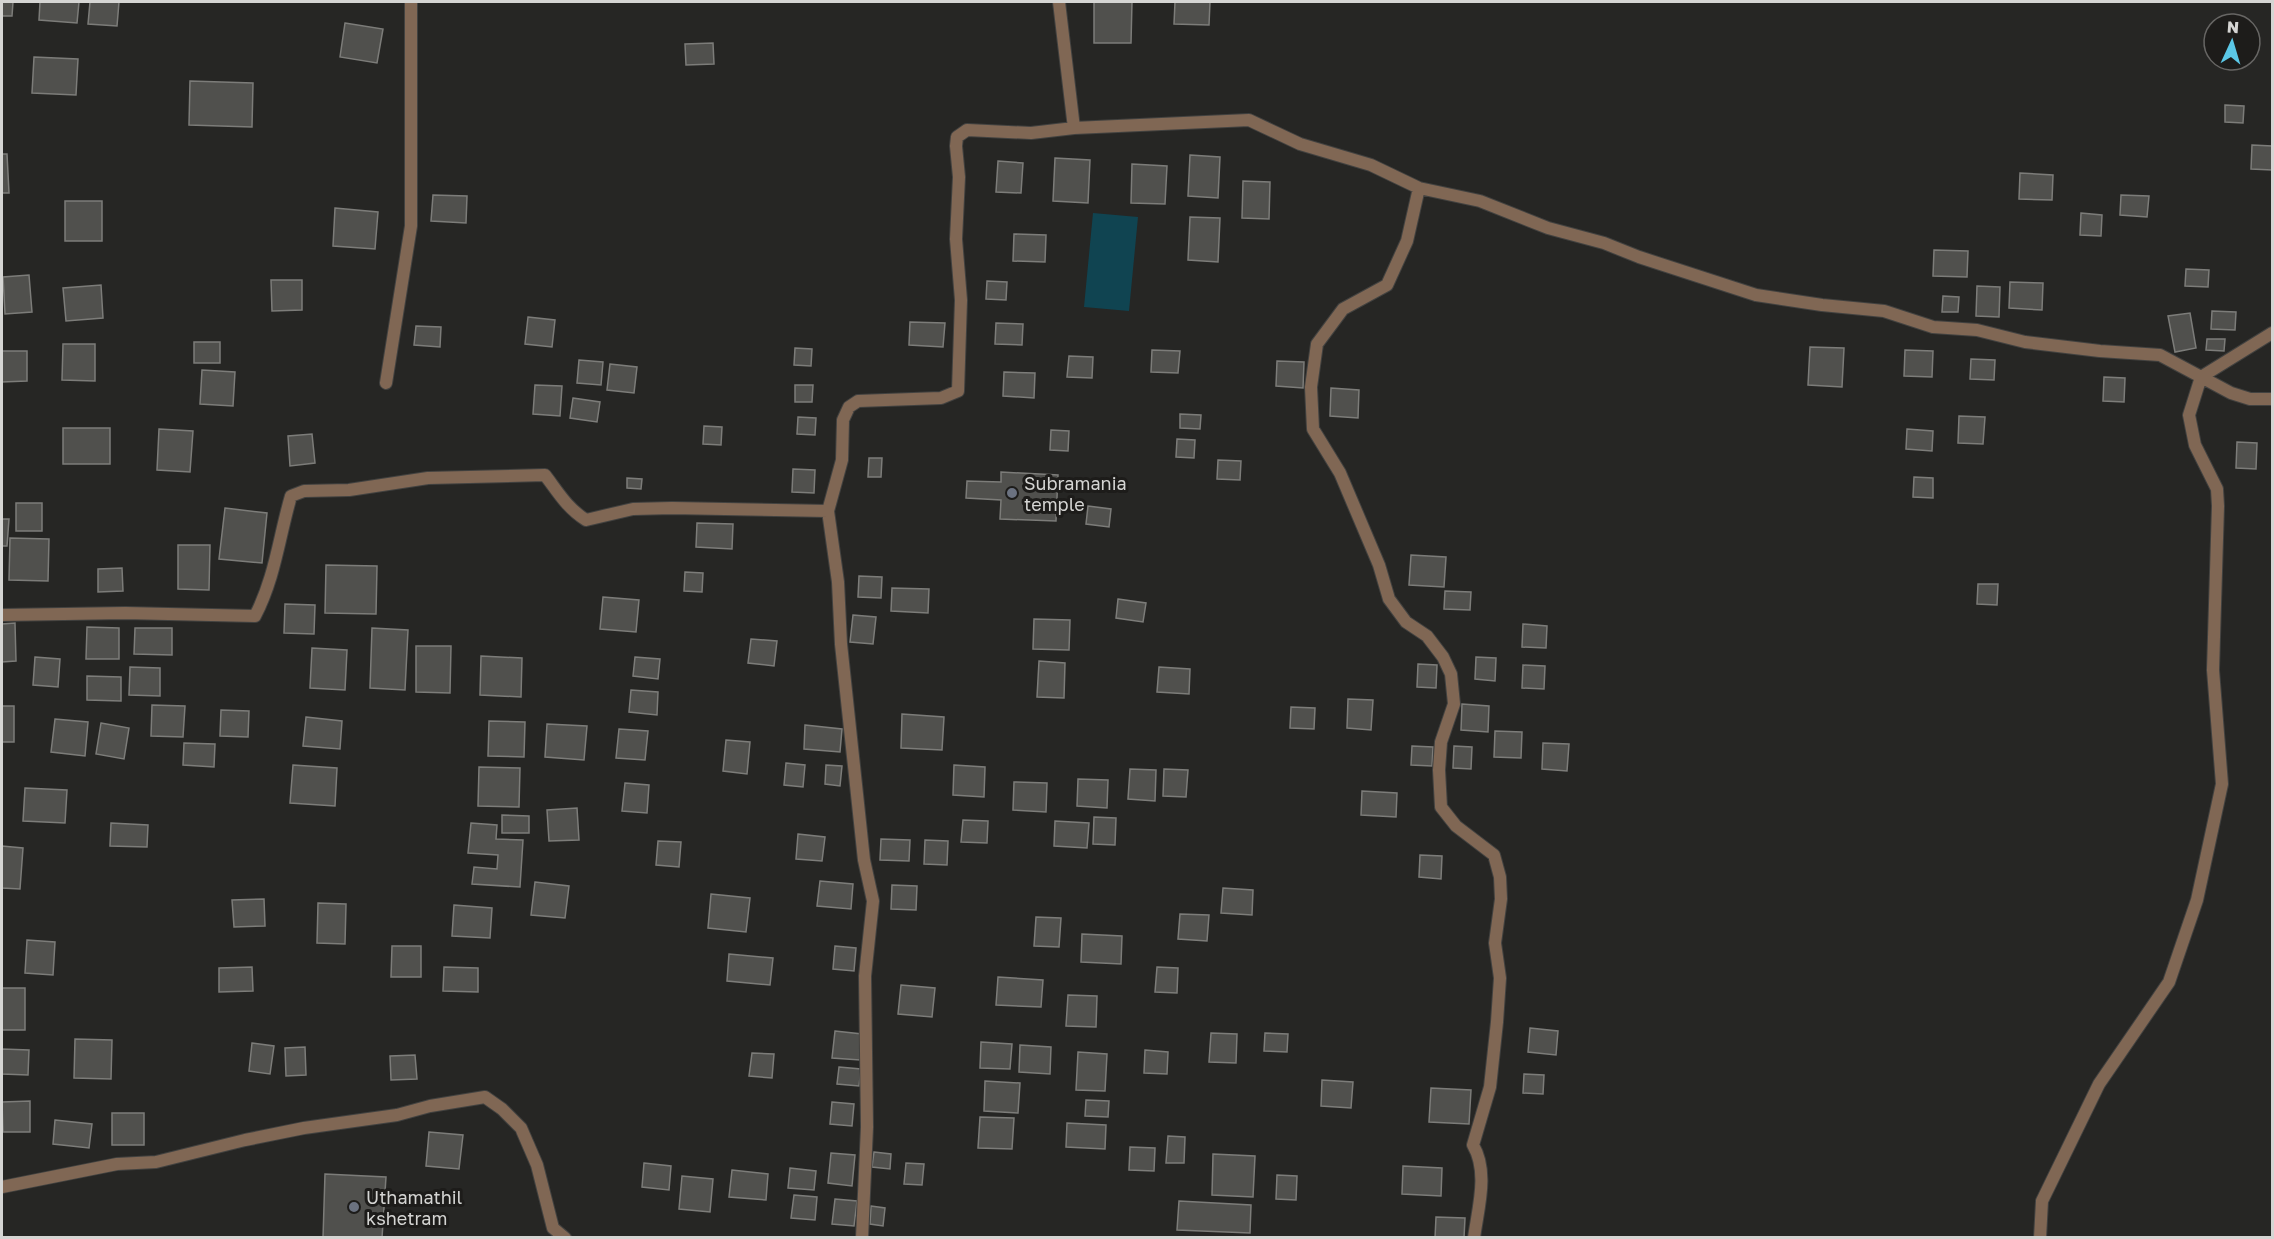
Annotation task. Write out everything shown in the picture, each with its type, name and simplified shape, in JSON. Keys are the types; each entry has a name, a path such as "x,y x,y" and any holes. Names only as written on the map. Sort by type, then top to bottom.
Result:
{"street":[{"path":"386,383 411,226 411,2"},
{"path":"1059,2 1074,128"},
{"path":"862,1238 868,1117 865,976 873,901 864,860 841,644 838,582 828,511 842,460 843,420 849,407 858,401 941,398 958,391 961,300 956,239 959,177 956,146 957,137 967,130 1031,133 1074,128 1249,120 1300,144 1371,165 1419,188 1480,201 1548,228 1604,243 1639,257 1756,295 1884,311 1933,327 1977,330 2025,342 2160,356 2231,393 2250,399 2272,399"},
{"path":"1419,188 1407,241 1387,285 1343,309 1317,344 1311,387 1312,418 1313,429 1340,473 1379,565 1389,599 1406,621 1427,636 1443,657 1451,674 1454,704 1442,742 1439,770 1441,807 1456,826 1494,855 1500,877 1501,899 1496,921 1495,943 1500,978 1497,1022 1490,1088 1473,1145 1480,1157 1481,1181 1474,1238"},
{"path":"2040,1238 2042,1201 2099,1084 2169,982 2197,900 2222,784 2213,670 2218,498 2217,489 2195,445 2189,415 2201,377 2272,333"},
{"path":"2,615 124,613 255,616 267,593 274,570 291,496 304,491 350,490 428,478 545,475 562,501 574,513 586,520 633,509 672,507 828,511"},
{"path":"2,1187 117,1164 156,1162 285,1132 397,1115 430,1106 485,1097 502,1109 521,1128 537,1165 553,1228 565,1238"}],"water":[{"path":"1093,213 1138,217 1129,311 1084,307"}],"building":[{"path":"2,2 13,2 12,16 2,16"},
{"path":"40,2 79,2 77,23 39,20"},
{"path":"90,2 119,2 117,26 88,24"},
{"path":"1094,2 1132,2 1131,43 1094,43"},
{"path":"1175,2 1210,2 1209,25 1174,24"},
{"path":"345,23 383,29 377,63 340,57"},
{"path":"713,43 714,64 686,65 685,44"},
{"path":"34,57 78,59 76,95 32,93"},
{"path":"190,81 253,83 252,127 189,125"},
{"path":"2225,105 2244,106 2243,123 2225,122"},
{"path":"2252,145 2272,146 2272,170 2251,169"},
{"path":"2,154 7,154 9,193 2,193"},
{"path":"1190,155 1220,157 1218,198 1188,196"},
{"path":"1055,158 1090,160 1088,203 1053,201"},
{"path":"998,161 1023,163 1021,193 996,192"},
{"path":"1132,164 1167,166 1165,204 1131,203"},
{"path":"2020,173 2053,175 2052,200 2019,199"},
{"path":"1243,181 1270,182 1269,219 1242,218"},
{"path":"433,195 467,196 466,223 431,221"},
{"path":"2121,195 2149,196 2147,217 2120,215"},
{"path":"65,201 102,201 102,241 65,241"},
{"path":"335,208 378,212 375,249 333,246"},
{"path":"2081,213 2102,215 2101,236 2080,235"},
{"path":"1190,217 1220,218 1218,262 1188,260"},
{"path":"1014,234 1046,235 1045,262 1013,261"},
{"path":"1934,250 1968,251 1967,277 1933,276"},
{"path":"2186,269 2209,270 2208,287 2185,286"},
{"path":"29,275 32,312 5,314 3,277"},
{"path":"271,280 302,280 302,310 272,311"},
{"path":"987,281 1007,282 1006,300 986,299"},
{"path":"2010,282 2043,283 2042,310 2009,308"},
{"path":"101,285 103,318 66,321 63,288"},
{"path":"1977,286 2000,287 1999,317 1976,316"},
{"path":"1943,296 1959,297 1958,312 1942,312"},
{"path":"2212,311 2236,312 2235,330 2211,329"},
{"path":"2190,313 2196,348 2175,352 2168,316"},
{"path":"528,317 555,320 552,347 525,344"},
{"path":"910,322 945,323 943,347 909,345"},
{"path":"996,323 1023,324 1022,345 995,344"},
{"path":"416,326 441,327 440,347 414,345"},
{"path":"2207,339 2225,339 2224,351 2206,350"},
{"path":"194,342 220,342 220,363 194,363"},
{"path":"63,344 95,344 95,381 62,380"},
{"path":"1810,347 1844,348 1842,387 1808,385"},
{"path":"795,348 812,349 811,366 794,365"},
{"path":"1152,350 1180,351 1178,373 1151,372"},
{"path":"1905,350 1933,351 1932,377 1904,376"},
{"path":"2,351 27,351 27,381 2,382"},
{"path":"1069,356 1093,357 1092,378 1067,377"},
{"path":"1971,359 1995,360 1994,380 1970,379"},
{"path":"579,360 603,362 601,385 577,383"},
{"path":"1277,361 1304,362 1303,388 1276,386"},
{"path":"610,364 637,367 634,393 607,390"},
{"path":"202,370 235,372 233,406 200,404"},
{"path":"1004,372 1035,373 1034,398 1003,396"},
{"path":"2104,377 2125,378 2124,402 2103,401"},
{"path":"535,385 562,386 560,416 533,414"},
{"path":"795,385 813,385 812,402 795,402"},
{"path":"1331,388 1359,390 1358,418 1330,416"},
{"path":"573,398 600,402 597,422 570,418"},
{"path":"1180,414 1201,415 1200,429 1180,428"},
{"path":"1959,416 1985,417 1983,444 1958,443"},
{"path":"798,417 816,418 815,435 797,434"},
{"path":"704,426 722,427 721,445 703,444"},
{"path":"63,428 110,428 110,464 63,464"},
{"path":"159,429 193,431 190,472 157,470"},
{"path":"1907,429 1933,431 1932,451 1906,449"},
{"path":"1051,430 1069,431 1068,451 1050,450"},
{"path":"312,434 315,463 290,466 288,436"},
{"path":"1177,439 1195,440 1194,458 1176,457"},
{"path":"2237,442 2257,443 2256,469 2236,468"},
{"path":"869,458 882,458 881,477 868,477"},
{"path":"1218,460 1241,461 1240,480 1217,479"},
{"path":"793,469 815,470 814,493 792,492"},
{"name":"Subramania temple","path":"1001,472 1058,475 1056,521 1000,519 1001,500 966,498 967,481 1001,482"},
{"path":"1914,477 1933,478 1933,498 1913,497"},
{"path":"627,478 642,479 641,489 627,488"},
{"path":"16,503 42,503 42,531 16,531"},
{"path":"1088,506 1111,509 1109,527 1086,524"},
{"path":"225,508 267,513 262,563 219,559"},
{"path":"2,519 9,519 7,546 2,546"},
{"path":"697,523 733,524 732,549 696,547"},
{"path":"10,538 49,539 48,581 9,580"},
{"path":"178,545 210,545 209,590 178,589"},
{"path":"1411,555 1446,557 1444,587 1409,585"},
{"path":"326,565 377,566 376,614 325,613"},
{"path":"122,568 123,591 98,592 98,569"},
{"path":"685,572 703,573 702,592 684,591"},
{"path":"859,576 882,577 881,598 858,597"},
{"path":"1978,584 1998,584 1997,605 1977,604"},
{"path":"892,588 929,589 928,613 891,611"},
{"path":"1445,591 1471,592 1470,610 1444,609"},
{"path":"603,597 639,600 636,632 600,629"},
{"path":"1118,599 1146,603 1143,622 1116,618"},
{"path":"285,604 315,605 314,634 284,633"},
{"path":"853,615 876,617 873,644 850,642"},
{"path":"1034,619 1070,620 1069,650 1033,649"},
{"path":"15,623 16,661 2,662 2,624"},
{"path":"1523,624 1547,626 1546,648 1522,647"},
{"path":"87,627 119,628 119,659 86,659"},
{"path":"135,628 172,628 172,655 134,654"},
{"path":"372,628 408,630 405,690 370,688"},
{"path":"751,639 777,641 774,666 748,663"},
{"path":"416,646 451,646 450,693 416,692"},
{"path":"312,648 347,650 345,690 310,688"},
{"path":"481,656 522,658 521,697 480,695"},
{"path":"35,657 60,659 58,687 33,685"},
{"path":"635,657 660,659 658,679 633,676"},
{"path":"1476,657 1496,658 1495,681 1475,679"},
{"path":"1039,661 1065,663 1064,698 1037,697"},
{"path":"1418,664 1437,665 1436,688 1417,687"},
{"path":"1523,665 1545,666 1544,689 1522,688"},
{"path":"130,667 160,668 160,696 129,695"},
{"path":"1159,667 1190,669 1189,694 1157,692"},
{"path":"87,676 121,677 121,701 87,700"},
{"path":"631,690 658,692 657,715 629,712"},
{"path":"1348,699 1373,700 1371,730 1347,728"},
{"path":"1462,704 1489,706 1488,732 1461,730"},
{"path":"152,705 185,706 183,737 151,736"},
{"path":"2,706 14,706 14,742 2,742"},
{"path":"1291,707 1315,708 1314,729 1290,728"},
{"path":"221,710 249,711 248,737 220,736"},
{"path":"902,714 944,717 942,750 901,748"},
{"path":"306,717 342,721 340,749 303,746"},
{"path":"55,719 88,722 85,756 51,752"},
{"path":"489,721 525,722 524,757 488,756"},
{"path":"101,723 129,728 124,759 96,754"},
{"path":"547,724 587,726 584,760 545,757"},
{"path":"805,725 842,729 840,752 804,749"},
{"path":"619,729 648,731 645,760 616,758"},
{"path":"1495,731 1522,732 1521,758 1494,757"},
{"path":"726,740 750,742 747,774 723,771"},
{"path":"184,743 215,744 214,767 183,765"},
{"path":"1543,743 1569,744 1567,771 1542,769"},
{"path":"1412,746 1433,747 1432,766 1411,765"},
{"path":"1454,746 1472,747 1471,769 1453,768"},
{"path":"786,763 805,765 803,787 784,785"},
{"path":"293,765 337,768 335,806 290,803"},
{"path":"826,765 842,766 840,786 825,784"},
{"path":"954,765 985,767 984,797 953,795"},
{"path":"479,767 520,768 519,807 478,806"},
{"path":"1130,769 1156,770 1155,801 1128,799"},
{"path":"1164,769 1188,770 1186,797 1163,796"},
{"path":"1078,779 1108,780 1107,808 1077,806"},
{"path":"1014,782 1047,783 1046,812 1013,810"},
{"path":"625,783 649,785 647,813 622,811"},
{"path":"25,788 67,790 65,823 23,821"},
{"path":"1362,791 1397,793 1396,817 1361,815"},
{"path":"577,808 579,840 549,841 547,810"},
{"path":"502,815 529,816 529,833 502,833"},
{"path":"1094,817 1116,818 1115,845 1093,844"},
{"path":"963,820 988,821 987,843 961,842"},
{"path":"1055,821 1089,823 1087,848 1054,846"},
{"path":"111,823 148,825 147,847 110,846"},
{"path":"471,823 497,825 496,839 523,840 520,887 472,884 474,867 497,869 498,855 468,853"},
{"path":"798,834 825,837 822,861 796,859"},
{"path":"881,839 910,840 909,861 880,860"},
{"path":"925,840 948,841 947,865 924,864"},
{"path":"658,841 681,842 679,867 656,865"},
{"path":"2,846 23,848 20,889 2,888"},
{"path":"1420,855 1442,856 1441,879 1419,877"},
{"path":"820,881 853,884 851,909 817,906"},
{"path":"535,882 569,886 565,918 531,915"},
{"path":"892,885 917,886 916,910 891,909"},
{"path":"1223,888 1253,890 1252,915 1221,913"},
{"path":"711,894 750,898 746,932 708,928"},
{"path":"264,899 265,926 234,927 232,900"},
{"path":"318,903 346,904 345,944 317,943"},
{"path":"454,905 492,908 490,938 452,936"},
{"path":"1180,914 1209,915 1207,941 1178,939"},
{"path":"1036,917 1061,918 1059,947 1034,946"},
{"path":"1082,934 1122,936 1121,964 1081,962"},
{"path":"27,940 55,942 53,975 25,973"},
{"path":"392,946 421,946 421,977 391,977"},
{"path":"835,946 856,948 854,971 833,969"},
{"path":"729,954 773,958 770,985 727,981"},
{"path":"252,967 253,991 219,992 219,968"},
{"path":"444,967 478,968 478,992 443,991"},
{"path":"1157,967 1178,968 1177,993 1155,992"},
{"path":"998,977 1043,980 1041,1007 996,1005"},
{"path":"901,985 935,988 932,1017 898,1014"},
{"path":"2,988 25,988 25,1030 2,1030"},
{"path":"1068,995 1097,996 1096,1027 1066,1026"},
{"path":"1530,1028 1558,1031 1556,1055 1528,1052"},
{"path":"835,1031 862,1034 860,1060 832,1058"},
{"path":"1211,1033 1237,1034 1236,1063 1209,1062"},
{"path":"1265,1033 1288,1034 1287,1052 1264,1051"},
{"path":"75,1039 112,1040 111,1079 74,1078"},
{"path":"981,1042 1012,1044 1010,1069 980,1068"},
{"path":"252,1043 274,1046 270,1074 249,1071"},
{"path":"1020,1045 1051,1047 1050,1074 1019,1072"},
{"path":"305,1047 306,1075 286,1076 285,1048"},
{"path":"2,1049 29,1050 28,1075 2,1074"},
{"path":"1145,1050 1168,1052 1167,1074 1144,1073"},
{"path":"1078,1052 1107,1054 1105,1091 1076,1090"},
{"path":"752,1053 774,1054 772,1078 749,1076"},
{"path":"415,1055 417,1079 391,1080 390,1056"},
{"path":"839,1067 861,1069 859,1086 837,1084"},
{"path":"1524,1074 1544,1075 1543,1094 1523,1093"},
{"path":"1322,1080 1353,1082 1351,1108 1321,1106"},
{"path":"985,1081 1020,1083 1018,1113 984,1111"},
{"path":"1431,1088 1471,1090 1469,1124 1429,1122"},
{"path":"1086,1100 1109,1101 1108,1117 1085,1116"},
{"path":"30,1101 30,1132 3,1132 2,1102"},
{"path":"832,1102 854,1104 852,1126 830,1124"},
{"path":"112,1113 144,1113 144,1145 112,1145"},
{"path":"980,1117 1014,1118 1012,1149 978,1148"},
{"path":"55,1120 92,1124 89,1148 53,1144"},
{"path":"1067,1123 1106,1125 1105,1149 1066,1147"},
{"path":"429,1132 463,1135 459,1169 426,1166"},
{"path":"1168,1136 1185,1137 1184,1163 1166,1163"},
{"path":"1130,1147 1155,1148 1154,1171 1129,1170"},
{"path":"874,1152 891,1154 890,1169 872,1167"},
{"path":"831,1153 855,1155 852,1186 828,1183"},
{"path":"1213,1154 1255,1156 1253,1197 1212,1195"},
{"path":"644,1163 671,1166 669,1190 642,1187"},
{"path":"906,1163 924,1164 922,1185 904,1184"},
{"path":"1403,1166 1442,1168 1441,1196 1402,1194"},
{"path":"790,1168 816,1171 814,1190 788,1188"},
{"path":"732,1170 768,1174 766,1200 729,1197"},
{"name":"Uthamathil kshetram","path":"325,1174 386,1177 382,1238 323,1238"},
{"path":"1277,1175 1297,1176 1296,1200 1276,1199"},
{"path":"682,1176 713,1179 710,1212 679,1209"},
{"path":"794,1195 817,1197 815,1220 791,1218"},
{"path":"835,1199 857,1201 854,1226 832,1224"},
{"path":"1179,1201 1251,1205 1250,1233 1177,1230"},
{"path":"871,1206 885,1208 883,1226 870,1224"},
{"path":"1436,1217 1465,1218 1464,1238 1435,1238"}],"place":[{"name":"Subramania temple","path":"1012,493"},
{"name":"Uthamathil kshetram","path":"354,1207"}]}
